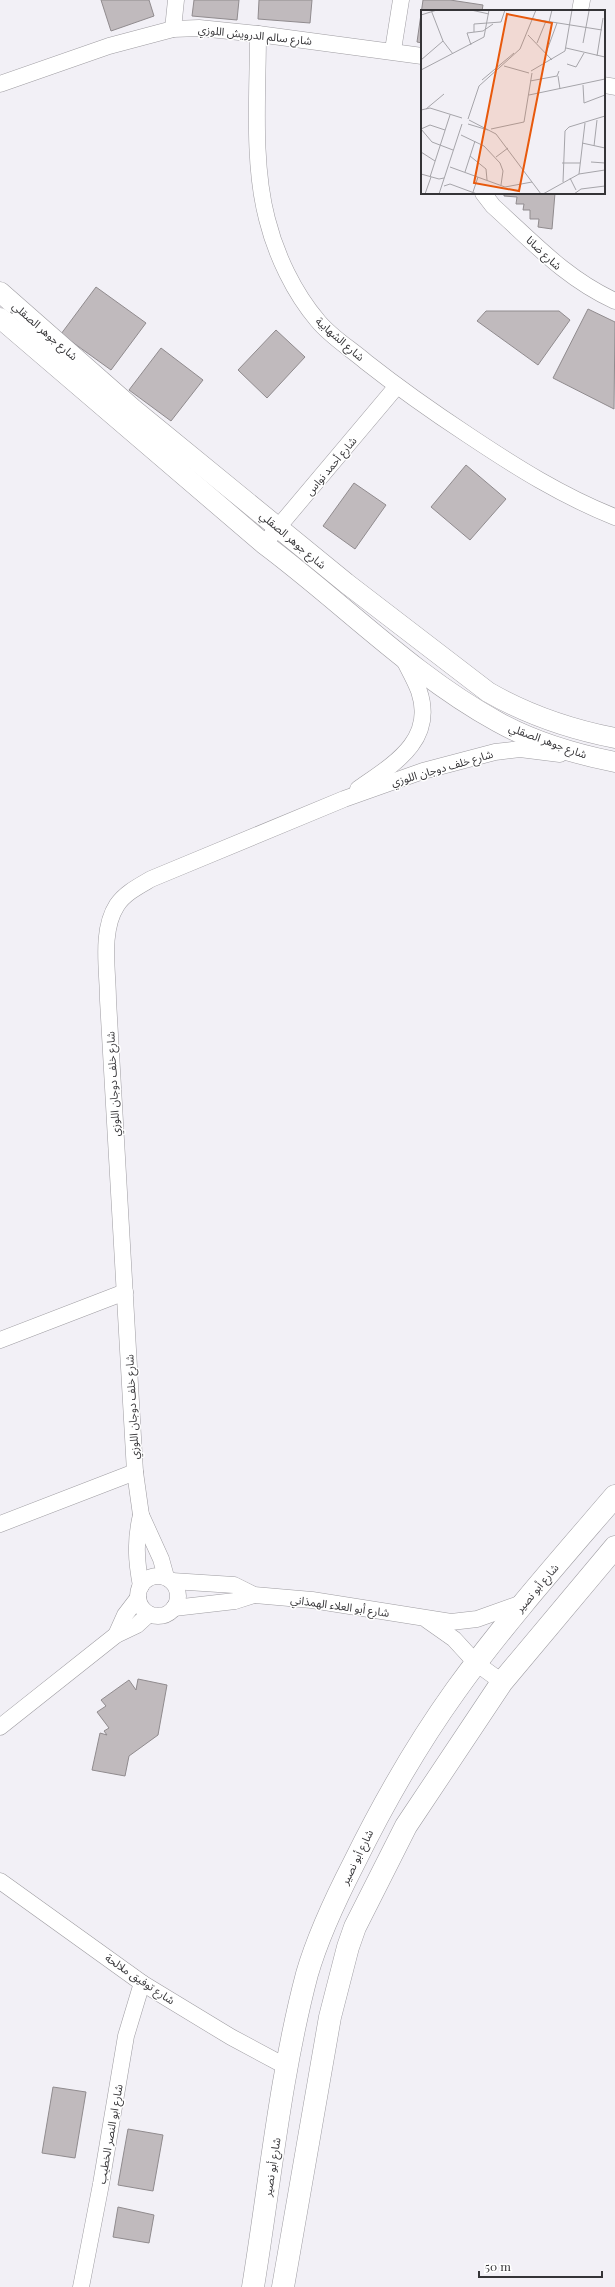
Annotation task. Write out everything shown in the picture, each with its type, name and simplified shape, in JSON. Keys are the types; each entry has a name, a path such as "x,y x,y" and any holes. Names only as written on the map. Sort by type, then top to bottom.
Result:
{"main road":[{"name":"شارع أبو نصير","path":"253,2287 287,2067 308,1973 338,1896 368,1833 393,1789 455,1691 524,1603 615,1496"},
{"path":"284,2287 330,2017 348,1947 371,1892 406,1826 502,1682 615,1547"}],"street":[{"path":"173,29 176,0"},
{"path":"393,50 401,0"},
{"path":"580,10 582,0"},
{"name":"شارع سالم الدرويش اللوزي","path":"0,84 109,46 173,29 200,28 258,34 393,50 421,56"},
{"name":"شارع الشهابية","path":"258,34 260,183 267,219 278,251 301,299 319,323 397,386 520,470 578,503 615,517"},
{"path":"605,84 615,87"},
{"name":"شارع ضانا","path":"484,194 493,206 563,271 596,292 615,301"},
{"name":"شارع جوهر الصقلي","path":"0,292 133,408 279,529 346,583 488,692 511,705 548,721 615,738"},
{"name":"شارع جوهر الصقلي","path":"0,318 264,544 308,577 402,656 450,693 498,722 531,738 590,757 615,762"},
{"name":"شارع أحمد نواس","path":"264,544 279,529 397,386"},
{"name":"شارع خلف دوجان اللوزي","path":"344,799 402,758 411,747 418,733 422,716 419,691 402,656"},
{"name":"شارع خلف دوجان اللوزي","path":"169,1579 141,1515 136,1472 108,1000 108,937 110,920 118,905 131,891 152,879 344,799 423,772 494,752 520,749 590,757"},
{"path":"0,1340 125,1292"},
{"path":"0,1524 136,1472"},
{"name":"شارع خلف دوجان اللوزي","path":"140,1592 135,1550 136,1536 141,1515"},
{"path":"116,1635 124,1615 140,1592 152,1577 169,1579 178,1594 174,1608 163,1616 149,1614 140,1604 140,1592"},
{"name":"شارع أبو العلاء الهمذاني","path":"169,1579 234,1585 254,1595 312,1600 451,1622 469,1621 524,1603"},
{"name":"شارع أبو العلاء الهمذاني","path":"174,1608 235,1601 254,1595"},
{"path":"0,1727 116,1635 137,1625 149,1614"},
{"name":"شارع أبو العلاء الهمذاني","path":"426,1619 454,1639 476,1664 502,1682"},
{"name":"شارع توفيق ملالحة","path":"0,1881 142,1983 231,2037 287,2067"},
{"name":"شارع ابو النصر الخطيب","path":"81,2287 103,2176 126,2036 142,1983"}],"building":[{"path":"101,0 149,0 154,16 111,31"},
{"path":"194,0 239,0 237,20 192,16"},
{"path":"259,0 312,0 310,23 258,19"},
{"path":"423,0 450,0 483,5 482,10 422,10"},
{"path":"421,14 421,43 417,42"},
{"path":"504,194 555,194 552,229 538,227 539,219 530,219 530,210 523,210 524,204 516,204 517,197 504,196"},
{"path":"96,287 146,323 111,370 61,334"},
{"path":"588,309 615,322 614,409 553,378"},
{"path":"486,311 559,311 570,320 538,365 477,321"},
{"path":"276,330 305,357 267,398 238,370"},
{"path":"161,348 203,380 171,421 129,390"},
{"path":"466,465 506,499 470,540 431,507"},
{"path":"354,483 386,505 355,549 323,526"},
{"path":"138,1679 167,1685 158,1735 129,1756 125,1776 92,1770 100,1733 107,1735 104,1731 109,1728 97,1712 106,1706 101,1700 129,1680 136,1690"},
{"path":"53,2087 86,2092 75,2158 42,2153"},
{"path":"128,2129 163,2135 153,2191 118,2185"},
{"path":"118,2207 154,2215 149,2243 113,2237"}]}
